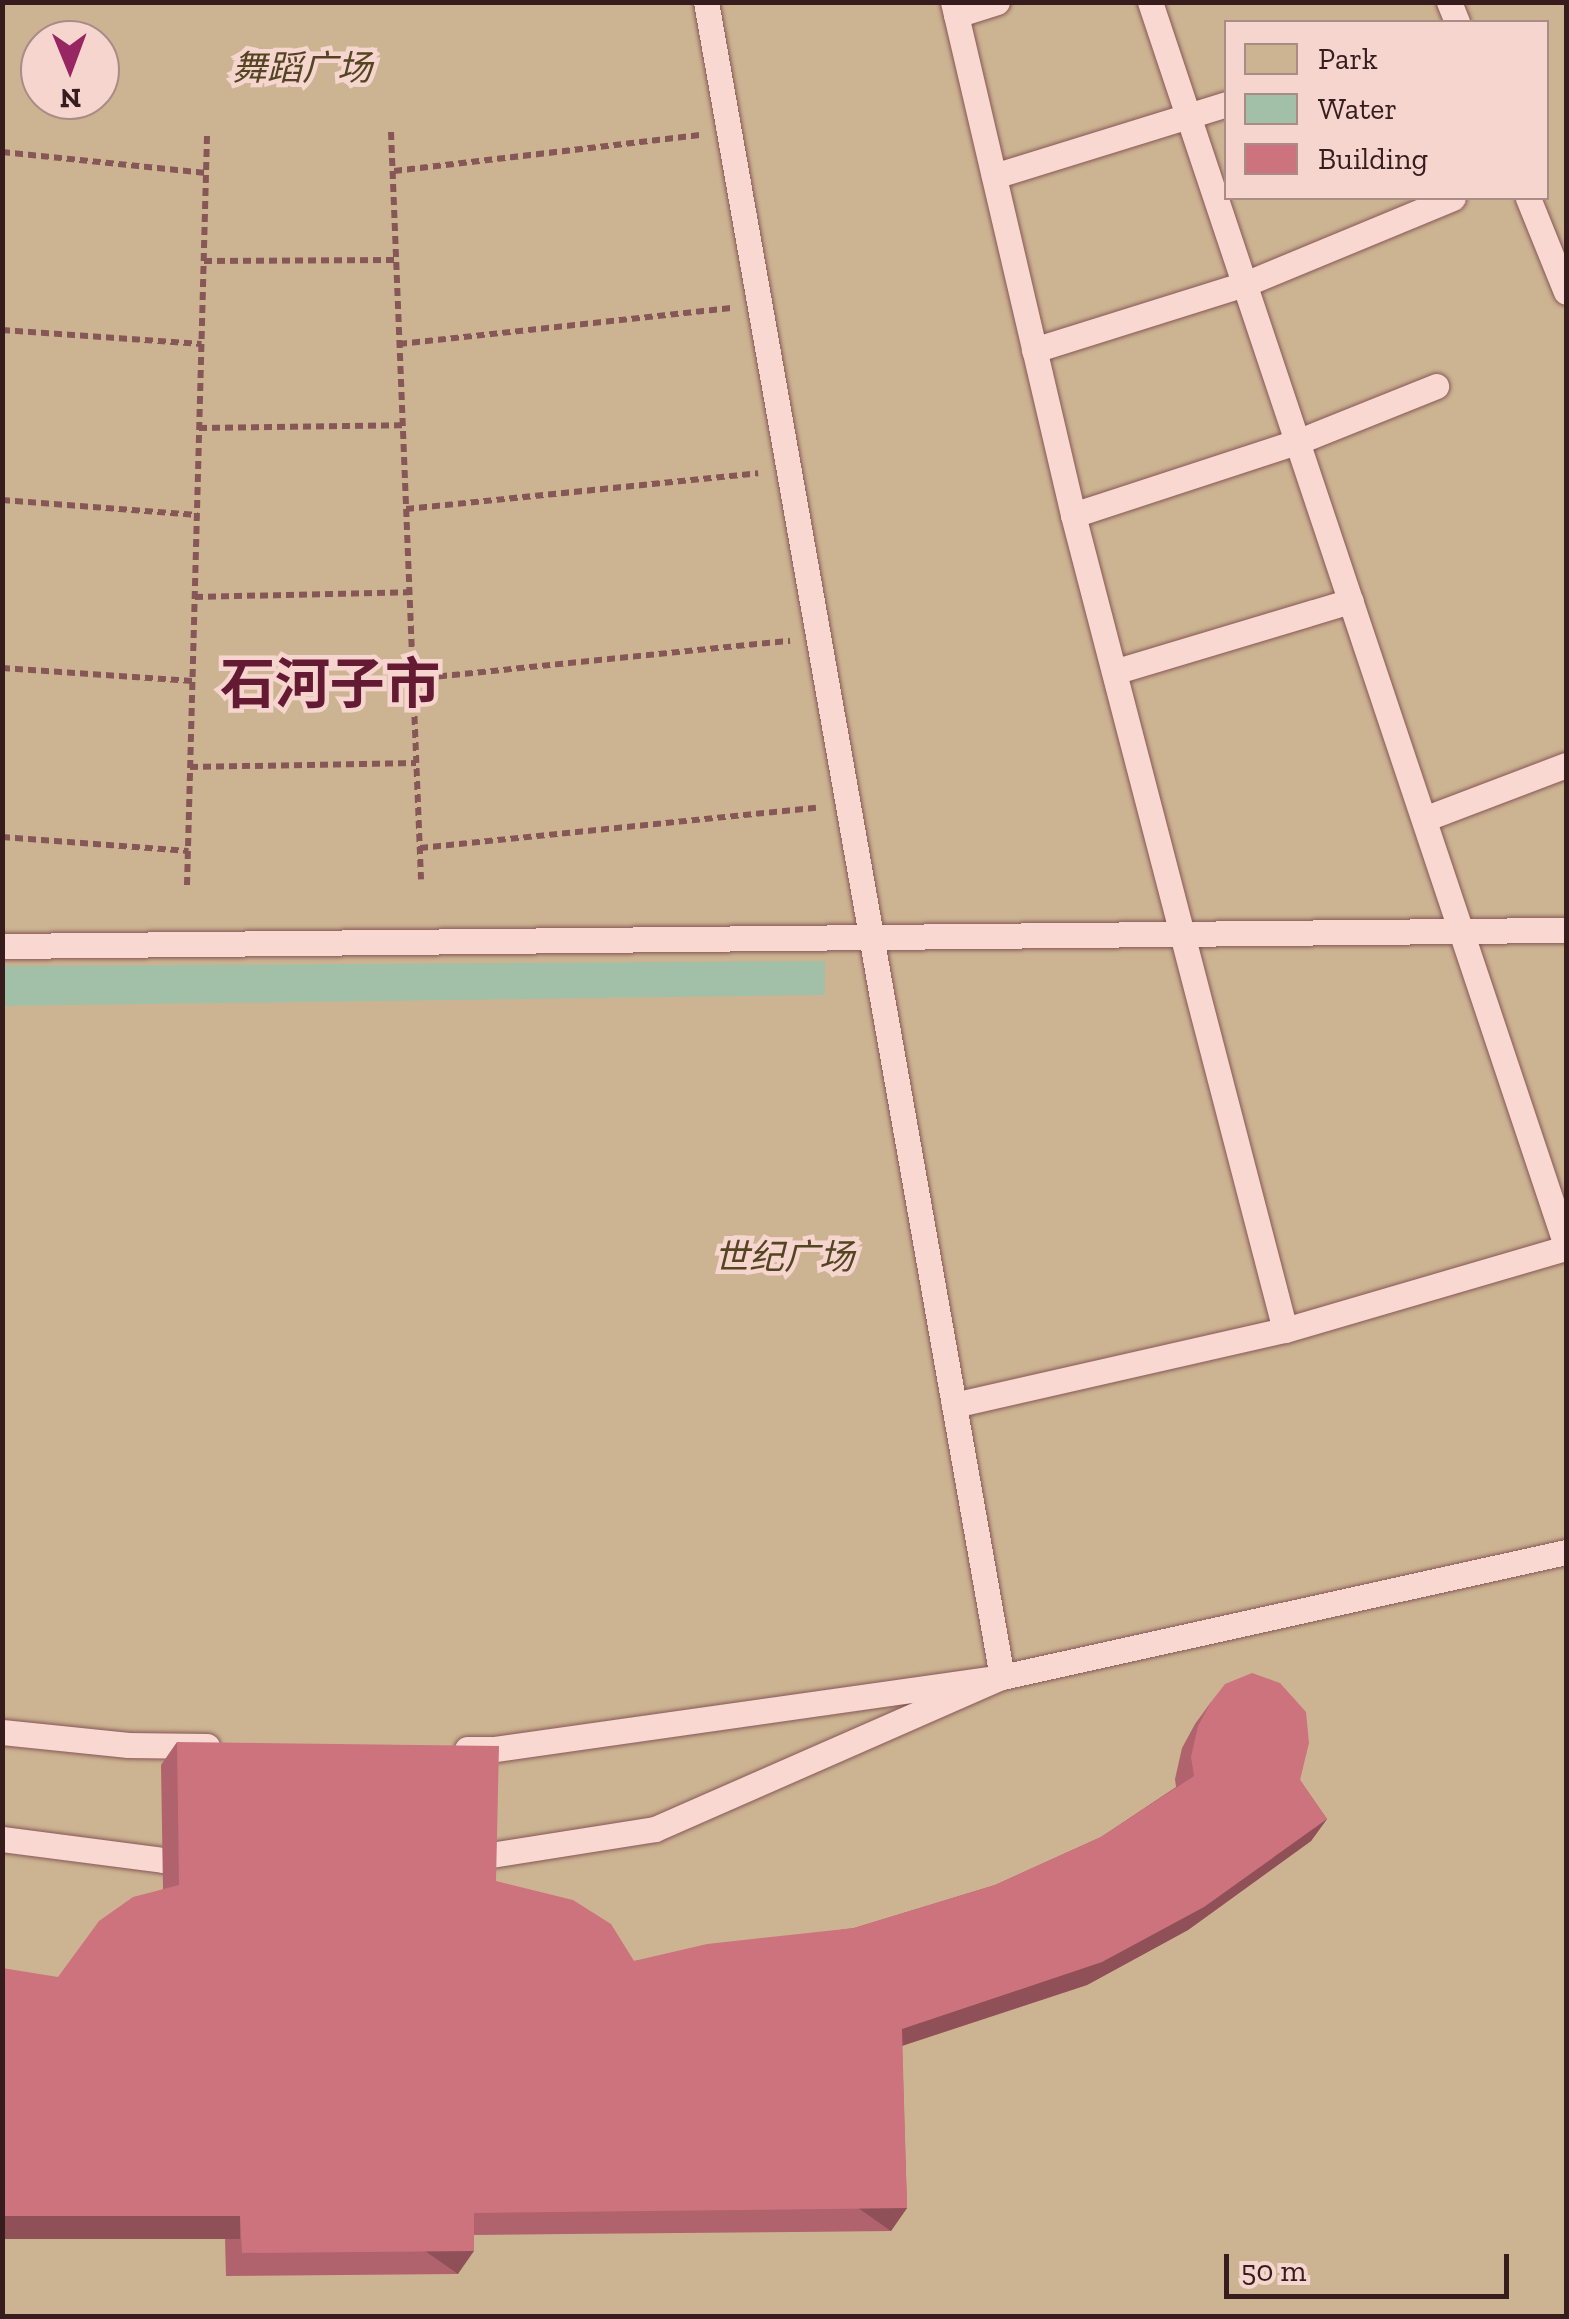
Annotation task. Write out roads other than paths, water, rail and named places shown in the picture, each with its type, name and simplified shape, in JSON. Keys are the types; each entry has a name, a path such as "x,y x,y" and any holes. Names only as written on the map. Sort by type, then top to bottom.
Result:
{"street":[{"path":"706,2 1002,1677"},
{"path":"997,2 955,9 1074,515 1285,1330"},
{"path":"954,1404 1285,1330 1566,1247 1150,2"},
{"path":"994,176 1224,105"},
{"path":"1034,350 1245,284 1448,200"},
{"path":"1529,200 1566,292"},
{"path":"1074,515 1297,442 1436,386"},
{"path":"1117,672 1351,601"},
{"path":"1424,819 1566,765"},
{"path":"2,946 1566,930"},
{"path":"437,1748 495,1749 1002,1677 1566,1552"},
{"path":"442,1859 481,1859 655,1829 1002,1677"},
{"path":"2,1732 128,1746 224,1746"},
{"path":"2,1838 163,1860 222,1860"}],"water":[{"path":"825,961 825,995 3,1006 3,966"}],"district":[{"name":"石河子市","path":"330,685"}],"park label":[{"name":"舞蹈广场","path":"302,68"},
{"name":"世纪广场","path":"784,1257"}]}
